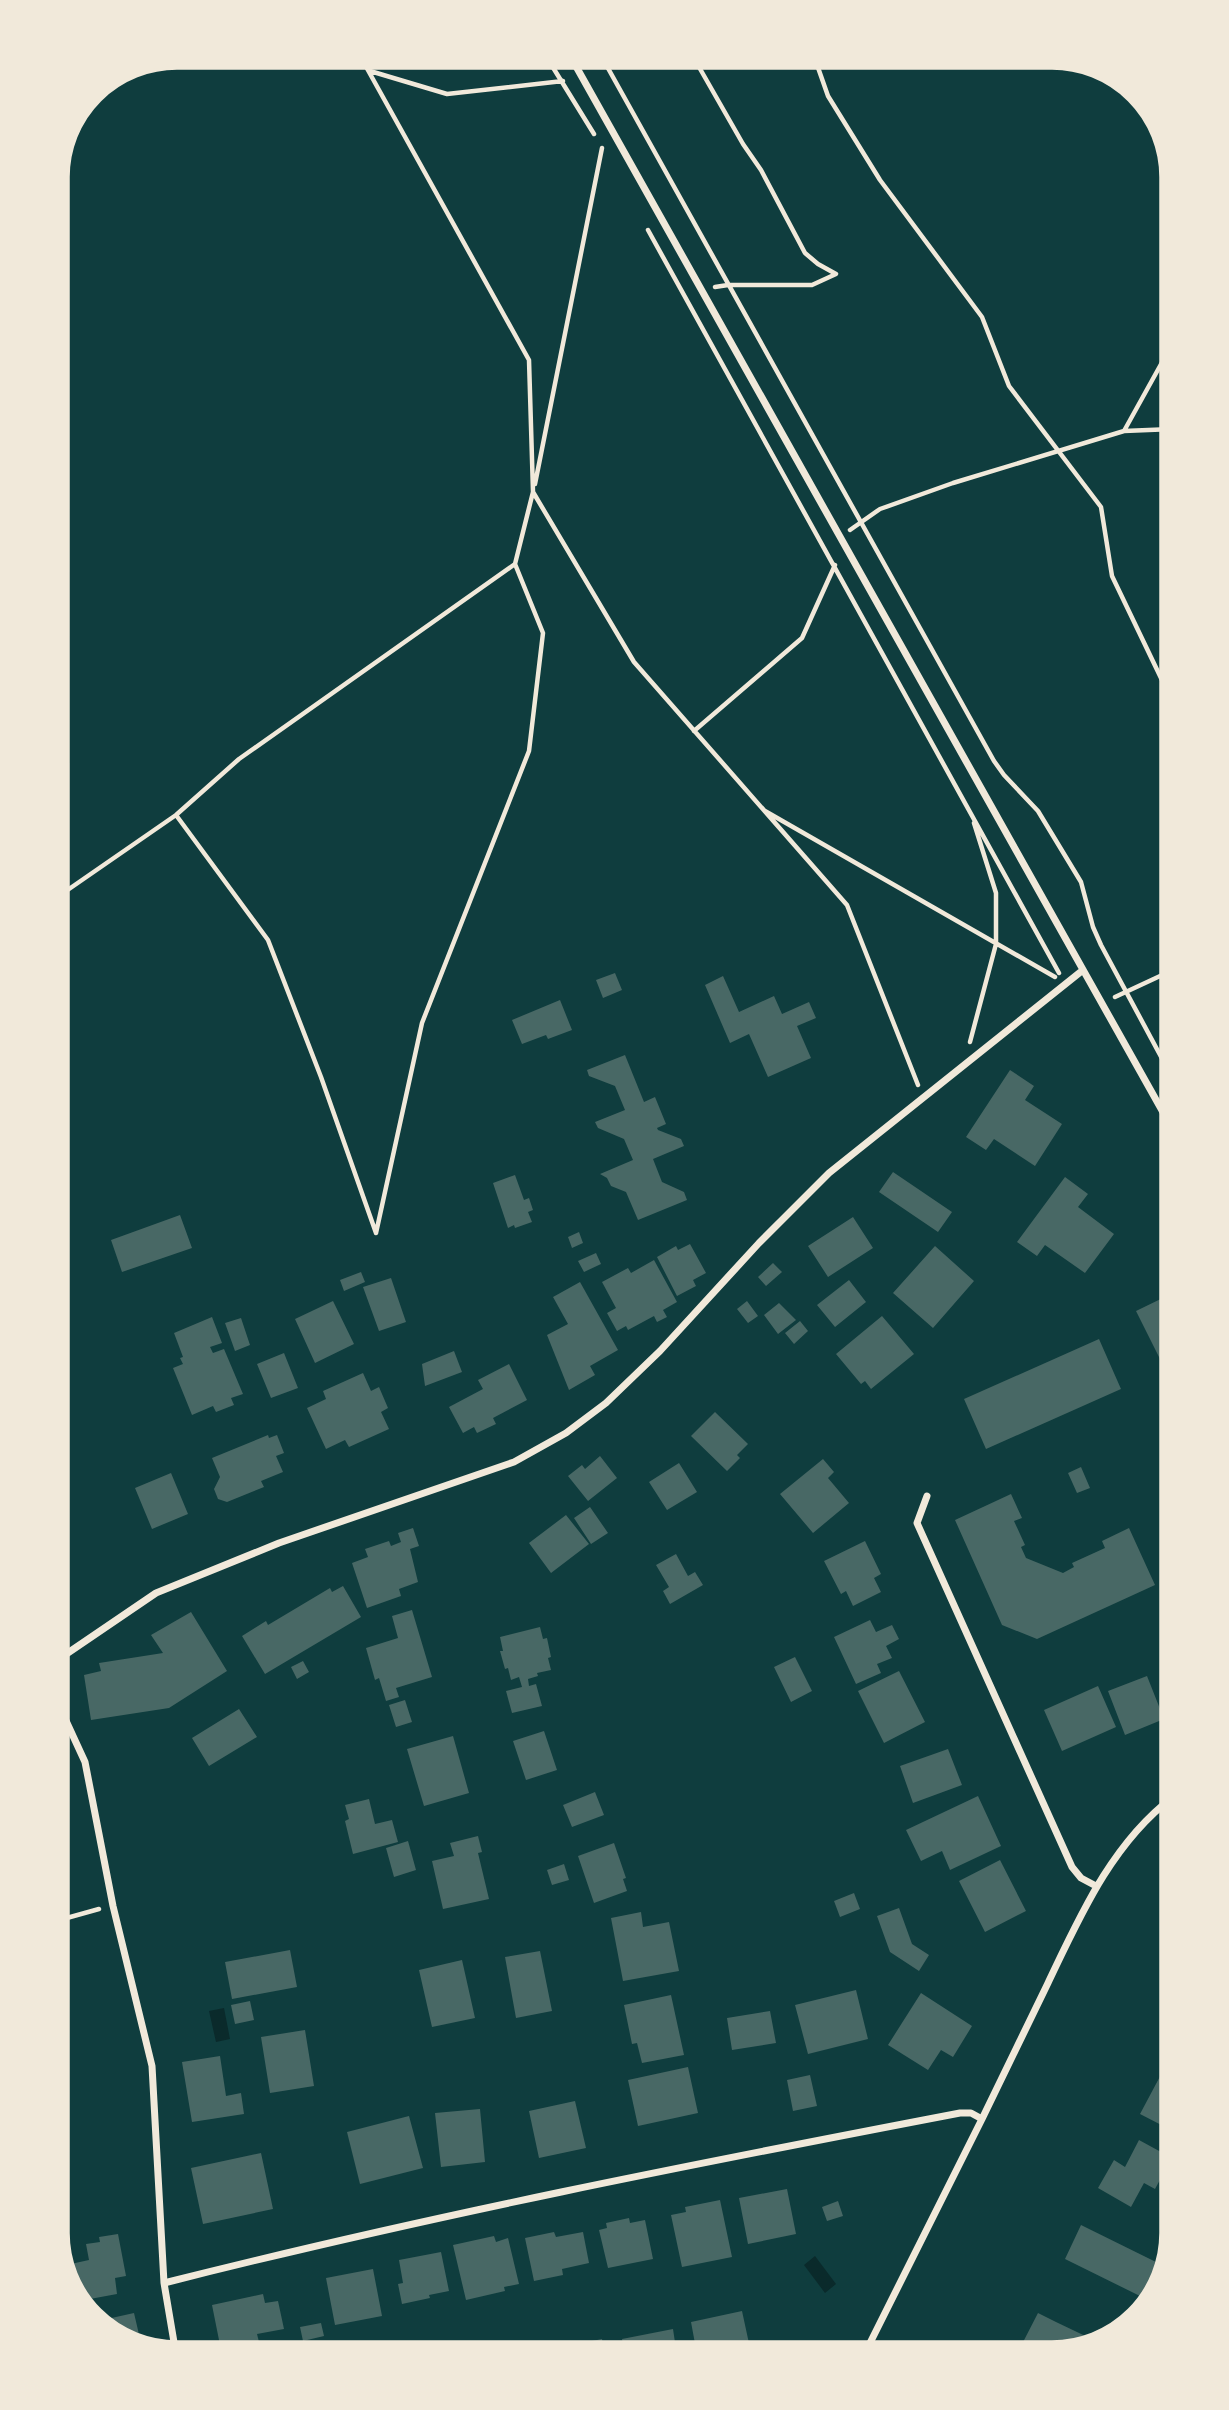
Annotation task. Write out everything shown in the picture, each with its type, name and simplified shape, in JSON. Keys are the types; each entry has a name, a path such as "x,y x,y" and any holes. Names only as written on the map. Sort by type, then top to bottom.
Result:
{"street":[{"path":"577,68 1161,1109"},
{"path":"68,1653 156,1593 279,1543 514,1462 566,1433 606,1403 633,1378 759,1242 830,1173 1083,970"},
{"path":"927,1496 917,1523 1072,1867 1081,1878 1096,1886"},
{"path":"68,1725 85,1762 113,1906 152,2066 164,2283 174,2342"},
{"path":"870,2342 1096,1886 1127,1844 1161,1806"},
{"path":"164,2283 303,2248 616,2179 960,2113 971,2113 982,2119"}],"path":[{"path":"367,68 529,360 533,492 634,662 847,905 923,1099"},
{"path":"555,68 609,160"},
{"path":"608,68 994,761 1038,811 1081,882 1093,927 1161,1057"},
{"path":"700,68 761,170 805,253 836,274 812,285 728,285 703,293"},
{"path":"818,68 828,96 873,169 982,317 1009,386 1101,507 1112,576 1161,678"},
{"path":"369,71 447,94 582,78"},
{"path":"176,815 268,940 321,1077 376,1233 422,1023 529,751 543,633 514,564 533,492 602,148"},
{"path":"642,220 1064,983"},
{"path":"1124,431 1161,364"},
{"path":"694,731 803,638 834,565 840,537 880,509 953,483 1124,431 1161,429"},
{"path":"68,890 176,815 239,759 514,564"},
{"path":"761,808 1064,983"},
{"path":"964,1066 996,944 996,892 970,812"},
{"path":"1102,1004 1161,976"},
{"path":"68,1918 113,1906"}],"water":[{"path":"224,2008 230,2039 216,2042 209,2011"},
{"path":"815,2256 836,2284 825,2293 804,2265"}],"building":[{"path":"615,973 622,990 603,998 596,980"},
{"path":"723,976 739,1012 774,996 782,1014 809,1002 816,1018 797,1026 811,1058 768,1077 749,1034 730,1043 705,985"},
{"path":"560,1000 572,1030 548,1039 546,1035 522,1044 512,1020"},
{"path":"625,1055 644,1102 655,1097 666,1124 657,1128 658,1130 681,1139 684,1146 653,1159 662,1182 684,1192 687,1200 638,1220 626,1192 611,1186 607,1178 600,1174 633,1160 624,1139 598,1128 595,1122 625,1110 615,1086 589,1076 587,1070"},
{"path":"1010,1070 1034,1086 1025,1100 1062,1124 1035,1166 994,1139 986,1150 966,1137"},
{"path":"893,1172 952,1212 938,1232 879,1192"},
{"path":"515,1175 524,1200 529,1198 533,1210 528,1212 532,1222 508,1228 493,1183"},
{"path":"1065,1177 1088,1194 1078,1207 1114,1234 1085,1273 1045,1245 1037,1256 1017,1242"},
{"path":"180,1215 192,1248 122,1272 111,1240"},
{"path":"853,1217 873,1248 828,1277 808,1246"},
{"path":"579,1232 583,1243 572,1248 568,1237"},
{"path":"690,1244 706,1273 693,1280 696,1286 677,1296 657,1257 676,1246 678,1250"},
{"path":"935,1246 974,1281 933,1328 893,1293"},
{"path":"596,1253 601,1264 584,1272 578,1261"},
{"path":"654,1260 677,1302 663,1310 667,1317 657,1322 654,1316 628,1330 626,1326 617,1331 607,1313 616,1308 602,1282 628,1268 631,1273"},
{"path":"773,1263 782,1272 766,1286 758,1277"},
{"path":"361,1272 365,1282 344,1291 340,1280"},
{"path":"391,1278 406,1322 379,1331 363,1287"},
{"path":"849,1280 866,1302 835,1327 817,1305"},
{"path":"580,1282 618,1350 590,1366 595,1375 569,1390 547,1335 568,1324 553,1297"},
{"path":"1161,1299 1161,1361 1136,1311"},
{"path":"333,1301 354,1344 315,1363 295,1319"},
{"path":"747,1301 758,1316 748,1323 737,1309"},
{"path":"779,1303 796,1320 778,1334 764,1315"},
{"path":"882,1316 914,1354 871,1389 865,1381 861,1384 836,1354"},
{"path":"212,1317 222,1343 210,1347 213,1353 224,1349 243,1394 231,1398 234,1405 216,1412 213,1406 192,1415 173,1368 183,1364 174,1333"},
{"path":"241,1318 250,1345 235,1351 225,1323"},
{"path":"800,1321 808,1331 794,1344 785,1333"},
{"path":"1099,1339 1121,1389 986,1449 964,1399"},
{"path":"454,1351 462,1372 425,1386 422,1364"},
{"path":"284,1353 298,1388 271,1398 257,1364"},
{"path":"509,1364 527,1400 493,1418 496,1424 477,1433 474,1427 463,1433 449,1407 483,1389 478,1380"},
{"path":"363,1373 371,1391 379,1387 388,1408 381,1412 389,1429 349,1447 345,1440 326,1449 307,1408 326,1399 323,1391"},
{"path":"715,1412 748,1444 737,1455 740,1458 727,1471 691,1436"},
{"path":"268,1435 269,1438 277,1435 284,1453 276,1456 283,1472 261,1481 264,1487 227,1502 218,1499 214,1489 220,1477 212,1458"},
{"path":"600,1456 617,1478 588,1501 568,1476 582,1465 585,1469"},
{"path":"823,1459 834,1472 828,1478 849,1503 813,1533 780,1494"},
{"path":"679,1463 697,1492 667,1510 649,1482"},
{"path":"1081,1467 1090,1488 1077,1493 1068,1473"},
{"path":"171,1473 188,1514 152,1529 135,1488"},
{"path":"1011,1494 1022,1518 1014,1521 1025,1545 1021,1547 1026,1558 1063,1573 1074,1567 1072,1563 1105,1548 1102,1541 1129,1528 1155,1585 1037,1639 1002,1625 955,1520"},
{"path":"590,1507 608,1533 591,1544 574,1518"},
{"path":"566,1515 589,1544 551,1573 529,1543"},
{"path":"413,1528 419,1546 410,1549 418,1582 399,1589 401,1596 367,1608 352,1563 368,1557 365,1549 389,1541 391,1546 401,1542 398,1533"},
{"path":"865,1541 881,1574 874,1578 881,1592 853,1606 846,1591 841,1594 824,1561"},
{"path":"676,1554 688,1576 695,1572 703,1585 670,1604 663,1591 669,1587 656,1565"},
{"path":"343,1586 361,1617 265,1674 242,1636 266,1621 268,1625 330,1588 332,1592"},
{"path":"412,1610 432,1677 396,1688 399,1697 386,1701 379,1678 375,1680 366,1648 398,1638 392,1616"},
{"path":"191,1612 227,1671 169,1708 91,1720 84,1675 101,1671 99,1663 163,1653 151,1635"},
{"path":"870,1620 876,1632 892,1625 899,1639 886,1646 892,1658 877,1664 881,1673 856,1684 834,1637"},
{"path":"540,1627 543,1639 547,1638 551,1670 537,1673 538,1676 528,1679 529,1686 536,1684 542,1706 512,1713 506,1691 522,1687 519,1677 511,1680 508,1668 505,1669 500,1651 503,1651 500,1637"},
{"path":"795,1657 812,1691 791,1702 774,1667"},
{"path":"303,1661 309,1672 297,1679 291,1667"},
{"path":"899,1671 925,1722 884,1743 858,1691"},
{"path":"1147,1676 1161,1711 1161,1720 1125,1735 1108,1691"},
{"path":"1098,1686 1116,1727 1062,1751 1044,1710"},
{"path":"405,1700 412,1722 396,1727 389,1705"},
{"path":"239,1709 257,1737 209,1766 192,1738"},
{"path":"544,1731 557,1770 526,1780 513,1741"},
{"path":"453,1736 469,1793 424,1806 407,1749"},
{"path":"948,1749 962,1785 913,1803 900,1766"},
{"path":"595,1792 604,1815 572,1827 563,1805"},
{"path":"978,1796 1001,1846 950,1870 942,1851 921,1861 906,1830"},
{"path":"369,1799 375,1824 392,1820 398,1842 353,1854 345,1821 349,1819 345,1805"},
{"path":"478,1836 482,1852 478,1853 489,1899 443,1909 432,1861 454,1856 450,1843"},
{"path":"408,1841 416,1870 394,1877 386,1848"},
{"path":"614,1843 626,1878 623,1879 627,1891 594,1903 578,1856"},
{"path":"1000,1860 1026,1911 985,1932 959,1881"},
{"path":"564,1864 569,1880 552,1885 547,1870"},
{"path":"854,1893 860,1909 840,1917 834,1901"},
{"path":"899,1908 912,1944 929,1955 919,1971 890,1952 877,1916"},
{"path":"641,1912 643,1927 669,1922 679,1971 623,1981 611,1918"},
{"path":"290,1950 297,1987 232,1999 225,1962"},
{"path":"540,1951 552,2011 516,2018 505,1957"},
{"path":"462,1960 475,2018 432,2027 419,1970"},
{"path":"856,1990 868,2039 808,2054 795,2005"},
{"path":"921,1993 972,2026 953,2057 941,2050 928,2070 888,2045"},
{"path":"671,1995 684,2055 642,2063 637,2043 632,2044 624,2005"},
{"path":"250,2001 254,2020 235,2024 231,2005"},
{"path":"770,2011 776,2043 732,2050 727,2018"},
{"path":"305,2030 314,2086 270,2093 261,2037"},
{"path":"220,2056 226,2096 241,2093 244,2114 192,2122 182,2062"},
{"path":"688,2067 698,2113 638,2126 628,2080"},
{"path":"810,2075 817,2106 793,2111 787,2080"},
{"path":"1161,2075 1161,2125 1140,2114"},
{"path":"575,2101 586,2148 539,2158 529,2111"},
{"path":"480,2109 485,2162 441,2167 435,2113"},
{"path":"409,2116 423,2168 360,2184 347,2132"},
{"path":"1139,2140 1161,2152 1161,2178 1155,2189 1144,2183 1131,2207 1098,2188 1114,2160 1125,2167"},
{"path":"261,2153 273,2209 203,2224 191,2168"},
{"path":"787,2189 796,2234 748,2244 739,2198"},
{"path":"720,2200 732,2257 682,2267 671,2215 686,2212 685,2207"},
{"path":"838,2201 843,2216 827,2221 822,2207"},
{"path":"629,2218 630,2223 645,2220 653,2259 608,2268 599,2230 607,2228 606,2223"},
{"path":"1081,2225 1157,2262 1140,2296 1065,2259"},
{"path":"554,2232 556,2237 583,2232 589,2263 562,2269 563,2275 534,2281 525,2238"},
{"path":"118,2234 126,2276 115,2278 117,2294 91,2299 73,2263 89,2260 86,2244 100,2242 99,2237"},
{"path":"494,2236 496,2242 508,2238 519,2284 504,2287 505,2291 466,2300 453,2245"},
{"path":"441,2252 449,2291 402,2304 398,2284 403,2283 399,2260"},
{"path":"373,2269 382,2316 335,2325 326,2278"},
{"path":"263,2294 265,2303 278,2301 284,2329 257,2334 259,2342 219,2342 212,2305"},
{"path":"742,2311 749,2342 695,2342 691,2322"},
{"path":"134,2313 139,2334 123,2327 110,2318"},
{"path":"1038,2313 1085,2336 1073,2340 1023,2342"},
{"path":"321,2323 324,2336 303,2341 300,2327"},
{"path":"673,2329 675,2342 623,2342 622,2339"}]}
